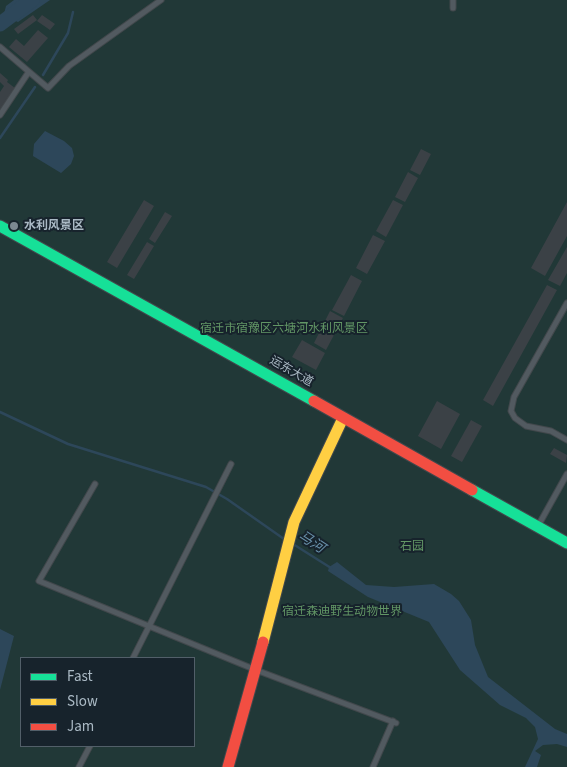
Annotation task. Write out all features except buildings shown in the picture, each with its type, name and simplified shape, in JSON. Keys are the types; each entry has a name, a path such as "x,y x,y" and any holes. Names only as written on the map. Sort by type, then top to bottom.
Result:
{"main road":[{"name":"运东大道","path":"0,226 567,543"},
{"path":"228,767 256,670 294,522 343,418"}],"lane":[{"path":"0,47 28,73 48,88 69,66 161,0"},
{"path":"453,0 453,8"},
{"path":"0,115 28,73"},
{"path":"567,303 514,397 511,411 515,418 526,426 551,431 567,440"},
{"path":"134,657 231,464"},
{"path":"538,526 567,474"},
{"path":"95,484 40,581 256,670 394,722 373,767"},
{"path":"79,767 89,747"}],"green space":[{"name":"宿迁市宿豫区六塘河水利风景区","path":"0,0 567,0 567,767 0,767"}],"water":[{"path":"14,0 50,0 18,22 11,19 6,21 3,18 6,6"},
{"path":"45,131 64,141 72,148 74,156 71,164 61,173 33,156 34,144"},
{"path":"337,562 366,585 394,587 434,584 451,594 459,601 471,620 475,645 488,677 555,729 567,734 567,747 557,744 543,745 535,751 541,755 537,767 525,767 538,739 535,727 526,718 500,705 460,670 429,622 368,597 328,571 329,567"},
{"path":"0,629 14,636 0,690"}],"waterway":[{"path":"0,24 32,0"},
{"path":"43,75 68,33 73,12"},
{"path":"0,138 35,87"},
{"name":"马河","path":"0,412 68,444 206,487 227,499 284,539"},
{"name":"马河","path":"293,544 331,568"}],"traffic: fast":[{"path":"0,226 314,401"},
{"path":"472,490 567,543"}],"traffic: slow":[{"path":"263,642 294,522 343,418"}],"traffic: jam":[{"path":"314,401 472,490"},
{"path":"228,767 263,642"}],"place":[{"name":"水利风景区","path":"14,226"}],"park label":[{"name":"石园","path":"412,547"},
{"name":"宿迁森迪野生动物世界","path":"342,612"}]}
